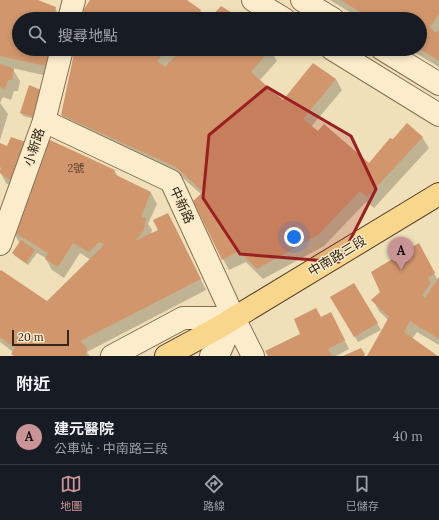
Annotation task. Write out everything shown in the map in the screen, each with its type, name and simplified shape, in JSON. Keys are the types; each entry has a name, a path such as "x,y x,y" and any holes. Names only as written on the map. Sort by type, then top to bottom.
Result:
{"main road":[{"name":"中南路三段","path":"166,356 225,323 439,194"}],"street":[{"path":"71,12 74,0"},
{"path":"253,0 273,12"},
{"path":"302,0 322,12"},
{"name":"小新路","path":"0,244 44,121 60,56"},
{"path":"343,56 439,115"},
{"path":"393,56 439,84"},
{"name":"中新路","path":"44,121 171,181 225,323 253,356"},
{"path":"112,356 183,318 225,323 220,351 211,356"}],"highlighted area":[{"path":"267,87 351,136 376,189 339,262 240,254 203,198 209,135"}],"building":[{"path":"0,0 38,0 56,7 55,12 12,12 12,56 48,56 46,66 0,56"},
{"path":"90,0 187,0 201,10 199,12 83,12"},
{"path":"341,0 439,0 439,14 430,27 435,32 439,31 439,61 427,53 427,12 360,12"},
{"path":"221,6 231,12 215,12"},
{"path":"74,56 161,56 157,61 165,67 175,56 265,56 251,72 283,100 313,63 336,79 303,119 318,131 324,124 369,163 390,138 393,139 407,123 423,137 367,197 360,191 318,235 257,269 239,251 222,260 193,201 203,192 176,167 61,115"},
{"path":"0,64 14,69 12,80 8,80 5,89 0,87"},
{"path":"29,85 41,90 33,117 20,113"},
{"path":"11,137 26,142 13,182 0,173 0,143 7,146"},
{"path":"48,139 115,170 114,174 151,192 141,217 146,218 144,230 135,241 158,230 153,220 168,213 201,279 80,341 87,348 86,356 14,356 11,354 15,348 0,337 1,270 47,301 104,244 99,242 89,252 73,243 58,267 45,259 48,253 12,231 31,194 28,192"},
{"path":"21,240 35,250 26,263 12,253"},
{"path":"419,243 435,273 428,278 431,283 422,295 425,298 439,277 439,339 410,321 404,332 438,356 367,356 389,317 371,300 380,292 371,272"},
{"path":"354,283 378,323 354,337 330,297"},
{"path":"316,308 321,317 331,312 345,340 328,349 332,356 268,356 265,351 300,334 294,319"},
{"path":"361,348 365,354 364,356 343,356"}],"place":[{"name":"建元醫院","path":"401,270"}]}
